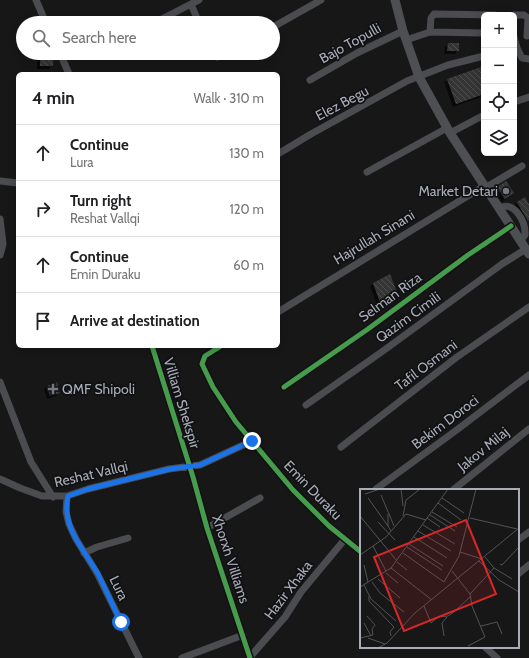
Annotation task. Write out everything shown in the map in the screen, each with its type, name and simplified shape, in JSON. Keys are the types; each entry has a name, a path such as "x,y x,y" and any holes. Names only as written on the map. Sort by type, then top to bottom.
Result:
{"main road":[{"path":"395,0 404,35 419,77 448,131 500,208 527,252"}],"street":[{"path":"36,0 43,16"},
{"path":"168,16 199,0"},
{"path":"280,22 321,0"},
{"path":"191,4 196,16"},
{"path":"430,32 431,18 434,14 481,15"},
{"path":"517,15 524,15 528,18 528,36 517,36"},
{"name":"Bajo Topulli","path":"310,80 395,33 404,35 430,32 481,33"},
{"path":"517,51 522,58 529,59"},
{"name":"Elez Begu","path":"280,153 311,134 408,81 448,65 481,57"},
{"path":"63,60 68,72"},
{"path":"517,101 529,97"},
{"path":"367,172 448,131 481,116"},
{"name":"Hajrullah Sinani","path":"280,311 522,166"},
{"path":"0,181 16,183"},
{"path":"500,208 510,206 522,220 525,235 520,240"},
{"path":"0,220 3,244 0,255"},
{"name":"Selman Riza","path":"284,387 368,329 468,255 511,226"},
{"name":"Qazim Cimili","path":"306,405 383,352 502,264 527,252"},
{"name":"Tafil Osmani","path":"341,447 457,357 529,307"},
{"name":"Villiam Shekspir","path":"153,348 190,467"},
{"name":"Emin Duraku","path":"218,348 205,356 202,362 202,367 236,422 297,495 329,526 360,551"},
{"name":"Bekim Doroci","path":"376,489 458,430 529,375"},
{"path":"0,382 31,462 53,497"},
{"name":"Jakov Milaj","path":"454,489 529,429"},
{"path":"460,489 529,434"},
{"path":"190,467 206,463 252,441"},
{"name":"Reshat Vallqi","path":"0,479 35,494 53,497 68,496 88,489 170,469 190,467"},
{"name":"Xhorxh Villiams","path":"190,467 207,528 250,658"},
{"name":"Lura","path":"68,496 66,504 67,520 84,553 97,573 139,658"},
{"name":"Xhorxh Villiams","path":"207,528 260,498"},
{"path":"519,539 529,532"},
{"path":"84,553 96,547 128,538"},
{"name":"Hazir Xhaka","path":"250,658 285,616 301,592 346,539"},
{"path":"519,573 529,565"},
{"path":"182,658 243,635"},
{"path":"486,648 497,658"}],"building":[{"path":"448,43 459,43 459,51 447,51"},
{"path":"40,60 54,60 53,66 40,66"},
{"path":"481,67 481,95 456,104 447,79"},
{"path":"506,181 514,193 505,199 497,187"},
{"path":"525,197 529,204 528,221 517,202"},
{"path":"390,274 398,295 380,302 373,283"},
{"name":"QMF Shipoli","path":"57,382 60,393 50,396 47,386"}],"cycle path":[{"path":"284,387 368,329 468,255 511,226"},
{"path":"153,348 193,477 207,528 250,658"},
{"path":"218,348 205,356 202,364 213,387 236,422 293,490 329,526 360,551"}],"place":[{"name":"Market Detari","path":"506,191"},
{"name":"QMF Shipoli","path":"53,389"}],"route":[{"path":"121,622 97,573 67,520 66,504 68,496 88,489 170,469 194,467 252,441"}]}
